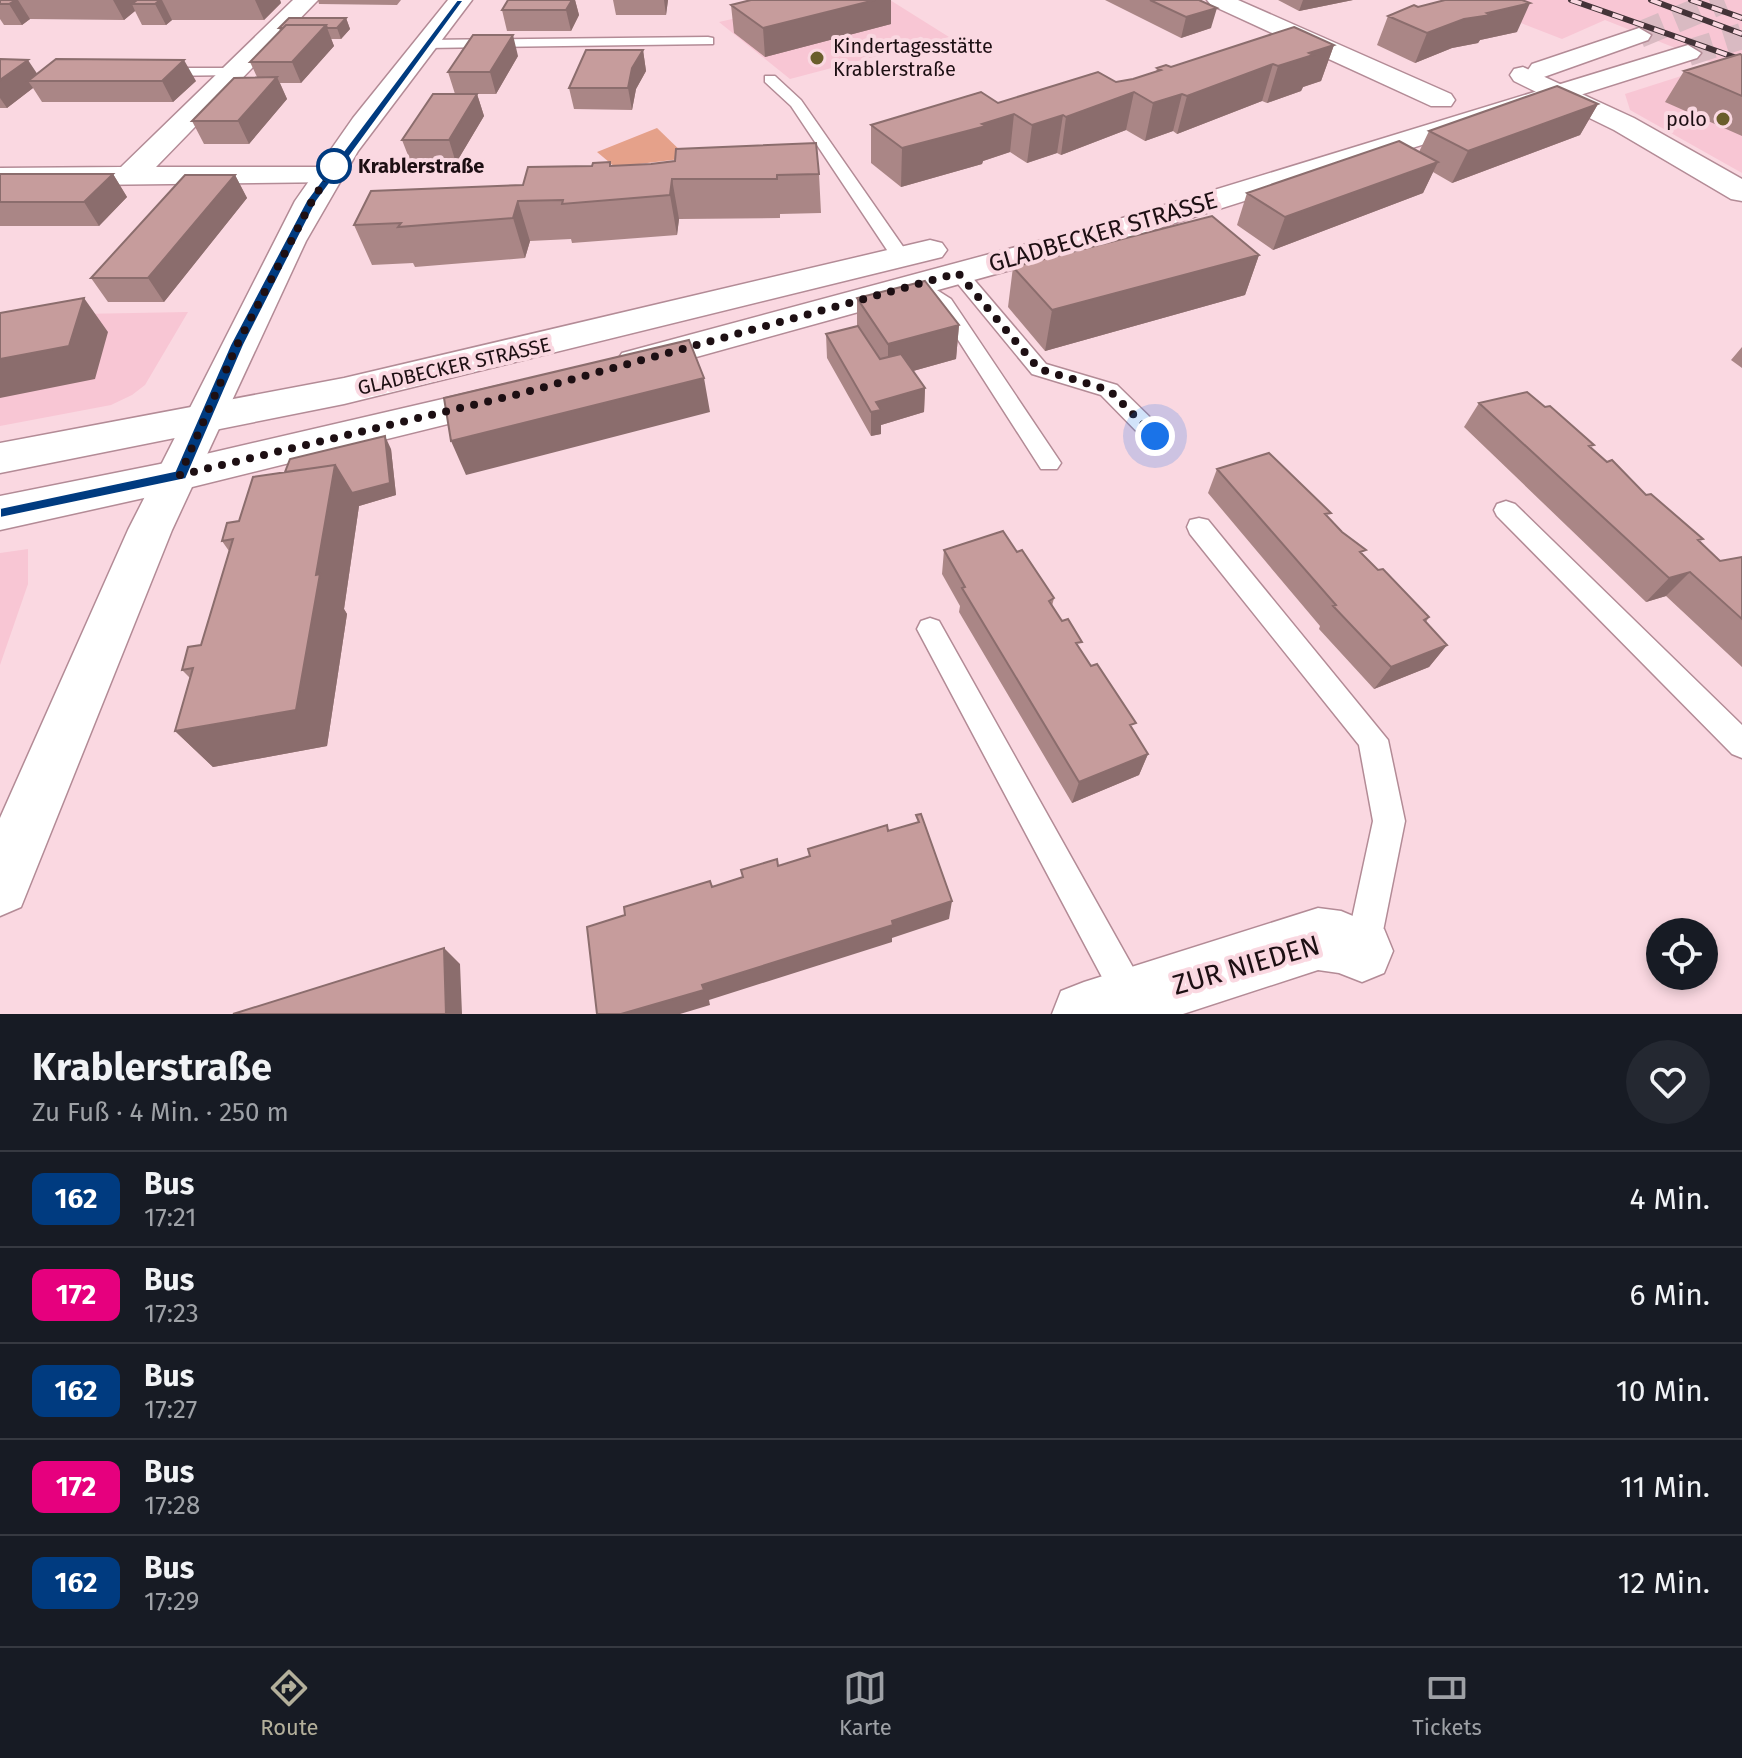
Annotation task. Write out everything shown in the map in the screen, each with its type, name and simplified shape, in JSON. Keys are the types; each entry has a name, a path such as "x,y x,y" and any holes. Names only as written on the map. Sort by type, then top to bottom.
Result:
{"main road":[{"path":"130,176 306,0"},
{"path":"6,858 150,530 180,475 237,345 327,176 460,0"},
{"path":"1219,0 1441,100"},
{"name":"GLADBECKER STRASSE","path":"611,369 910,271 1049,221 1523,75 1639,35"},
{"name":"GLADBECKER STRASSE","path":"0,458 344,391 910,271 958,273 1128,227 1688,53"},
{"path":"1523,75 1624,124 1742,192"},
{"path":"0,177 327,176"},
{"name":"GLADBECKER STRASSE","path":"0,513 180,475 534,390"},
{"name":"ZUR NIEDEN","path":"1108,1006 1318,939 1341,942 1362,951"}],"lane":[{"path":"426,44 708,41"},
{"path":"140,72 234,72"},
{"path":"770,79 796,103 910,271 944,303 1049,463"},
{"path":"958,273 1039,369 1109,390 1155,436"},
{"path":"1506,510 1742,745"},
{"path":"1199,527 1373,740 1389,821 1362,951"},
{"path":"930,629 1108,1006"}],"shaded area":[{"name":"Kindertagesstätte Krablerstraße","path":"816,0 890,0 949,37 790,79 719,22"},
{"path":"1461,0 1742,0 1742,71 1738,73 1605,20 1562,39"},
{"path":"1700,70 1742,87 1742,173 1630,110 1625,94"},
{"path":"657,128 688,158 615,167 597,152"},
{"path":"188,312 145,385 132,395 111,405 0,426 0,328 79,314"},
{"path":"28,549 28,584 0,665 0,553"}],"building":[{"path":"0,0 16,0 0,4"},
{"path":"137,0 160,0 155,4 132,4"},
{"path":"508,0 572,0 566,10 502,10"},
{"path":"751,0 875,0 763,28 731,5"},
{"path":"1150,0 1199,0 1217,8 1186,17"},
{"path":"1445,0 1522,0 1530,3 1487,13 1491,15 1464,19 1427,33 1388,16 1414,5 1418,7"},
{"path":"289,18 346,18 337,28 286,25 279,28"},
{"path":"286,25 326,25 292,62 250,62"},
{"path":"1294,27 1334,45 1309,53 1313,55 1278,66 1273,64 1187,96 1182,94 1153,103 1134,92 1066,117 1063,115 1032,125 1014,114 982,124 986,126 902,148 871,125 981,92 998,103 1098,72 1116,82 1133,79 1161,70 1157,68 1166,65 1171,67"},
{"path":"473,35 513,35 490,72 448,72"},
{"path":"586,50 643,50 632,68 628,88 569,88"},
{"path":"1740,54 1742,96 1684,71"},
{"path":"0,59 28,60 0,80"},
{"path":"56,59 184,60 162,81 28,81"},
{"path":"277,77 238,121 192,121 234,78"},
{"path":"1557,86 1598,104 1468,151 1429,131"},
{"path":"433,94 477,94 449,140 402,140"},
{"path":"1399,141 1438,162 1285,217 1247,193"},
{"path":"816,143 819,174 777,175 777,179 672,179 670,195 562,204 563,200 518,201 513,218 398,227 401,223 354,225 371,191 523,185 528,167 592,166 593,163 610,162 610,166 651,164 675,161 676,149"},
{"path":"0,174 113,174 84,202 0,202"},
{"path":"185,175 235,175 148,278 91,278"},
{"path":"1212,216 1259,255 1052,310 1013,267"},
{"path":"925,281 959,325 888,344 857,298"},
{"path":"84,298 69,346 0,359 0,313"},
{"path":"858,326 880,359 901,354 925,388 876,402 881,410 871,412 826,334"},
{"path":"689,340 704,378 451,441 444,398"},
{"path":"1527,392 1545,407 1550,406 1594,445 1589,446 1607,462 1612,460 1646,495 1651,494 1703,539 1698,540 1720,561 1742,557 1742,619 1690,572 1669,578 1479,403"},
{"path":"385,436 390,483 352,493 335,465 285,472 290,459"},
{"path":"1269,453 1331,513 1325,514 1342,532 1366,550 1360,552 1378,570 1383,569 1429,617 1424,620 1447,645 1391,667 1333,606 1336,605 1217,469"},
{"path":"335,465 296,710 175,731 193,668 182,670 188,647 201,645 233,539 222,541 227,523 239,521 253,477"},
{"path":"1003,531 1017,552 1022,550 1054,598 1049,601 1062,621 1068,619 1082,642 1076,643 1091,666 1097,664 1136,723 1130,725 1148,754 1079,782 962,588 965,587 944,550"},
{"path":"921,814 952,901 892,921 893,925 702,985 704,990 621,1014 597,1014 587,927 625,915 624,907 710,881 712,887 743,877 741,870 777,859 778,866 810,856 808,849 887,825 888,831 919,822 916,815"},
{"path":"444,948 446,1014 233,1014"}],"tunnel":[{"path":"1639,35 1724,0"},
{"path":"1688,53 1742,36"}],"railway":[{"path":"1571,0 1742,60"},
{"path":"1651,0 1742,34"},
{"path":"1691,0 1742,18"}],"bus line":[{"name":"162","path":"0,514 180,475 237,345 312,201 327,176 460,0"}],"place":[{"name":"Kindertagesstätte Krablerstraße","path":"817,58"},
{"name":"polo","path":"1723,119"},
{"name":"Krablerstraße","path":"334,166"}],"route":[{"path":"334,166 312,201 237,345 180,475 519,394 958,273 1039,369 1109,390 1155,436"}]}
